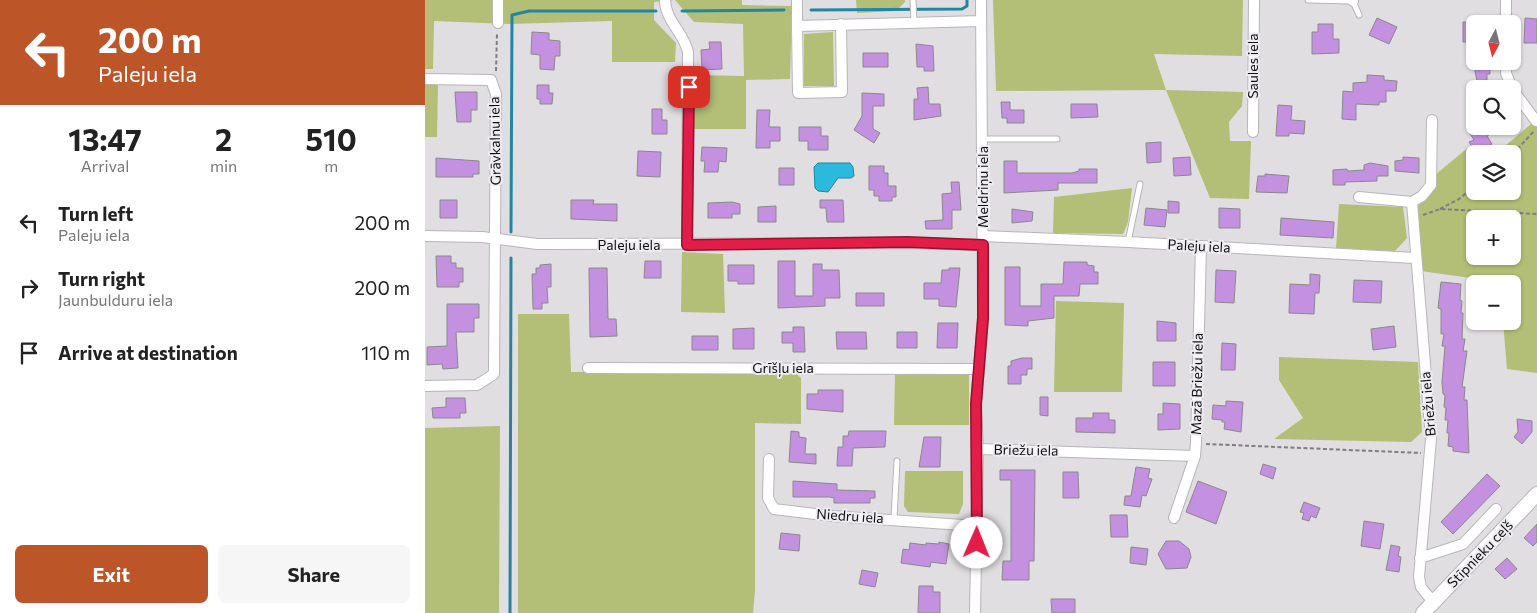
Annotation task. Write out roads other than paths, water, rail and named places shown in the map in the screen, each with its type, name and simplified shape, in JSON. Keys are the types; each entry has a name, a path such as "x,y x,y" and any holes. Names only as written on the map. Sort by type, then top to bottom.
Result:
{"main road":[{"name":"Stīpnieku ceļš","path":"1423,613 1537,494"}],"street":[{"path":"498,0 498,23"},
{"path":"665,0 673,23 686,43 688,52 687,245"},
{"path":"797,0 798,93 842,92 841,24"},
{"name":"Meldriņu iela","path":"975,613 978,450 976,404 983,318 981,0"},
{"name":"Saules iela","path":"1253,132 1254,0"},
{"path":"1506,0 1506,15"},
{"path":"797,26 981,21"},
{"name":"Grāvkalnu iela","path":"425,79 491,80 496,94 494,374 477,385 425,386"},
{"path":"1521,101 1536,121"},
{"path":"1359,198 1412,202 1422,196 1431,185 1433,120"},
{"name":"Briežu iela","path":"1412,202 1431,453 1420,558 1421,587 1433,602"},
{"name":"Paleju iela","path":"425,236 537,244 687,245 983,241 1128,242 1415,258"},
{"name":"Mazā Briežu iela","path":"1174,518 1195,456 1201,247"},
{"name":"Grīšļu iela","path":"588,368 978,368"},
{"name":"Briežu iela","path":"978,450 1195,456"},
{"name":"Niedru iela","path":"769,459 768,498 774,509 832,516 977,526"},
{"path":"1420,558 1463,544 1496,509"}],"lane":[{"path":"913,0 914,22"},
{"path":"1308,0 1353,1 1359,15"},
{"path":"982,140 1057,139"},
{"path":"1128,242 1140,184"},
{"path":"894,519 897,461"}],"water":[{"path":"818,163 850,163 853,167 854,176 851,178 838,178 828,192 818,191 815,188 814,167"}],"waterway":[{"path":"811,10 962,9 967,6 967,0"},
{"path":"682,11 784,10"},
{"path":"511,232 512,15 529,11 656,11"},
{"path":"510,613 511,258"}]}
